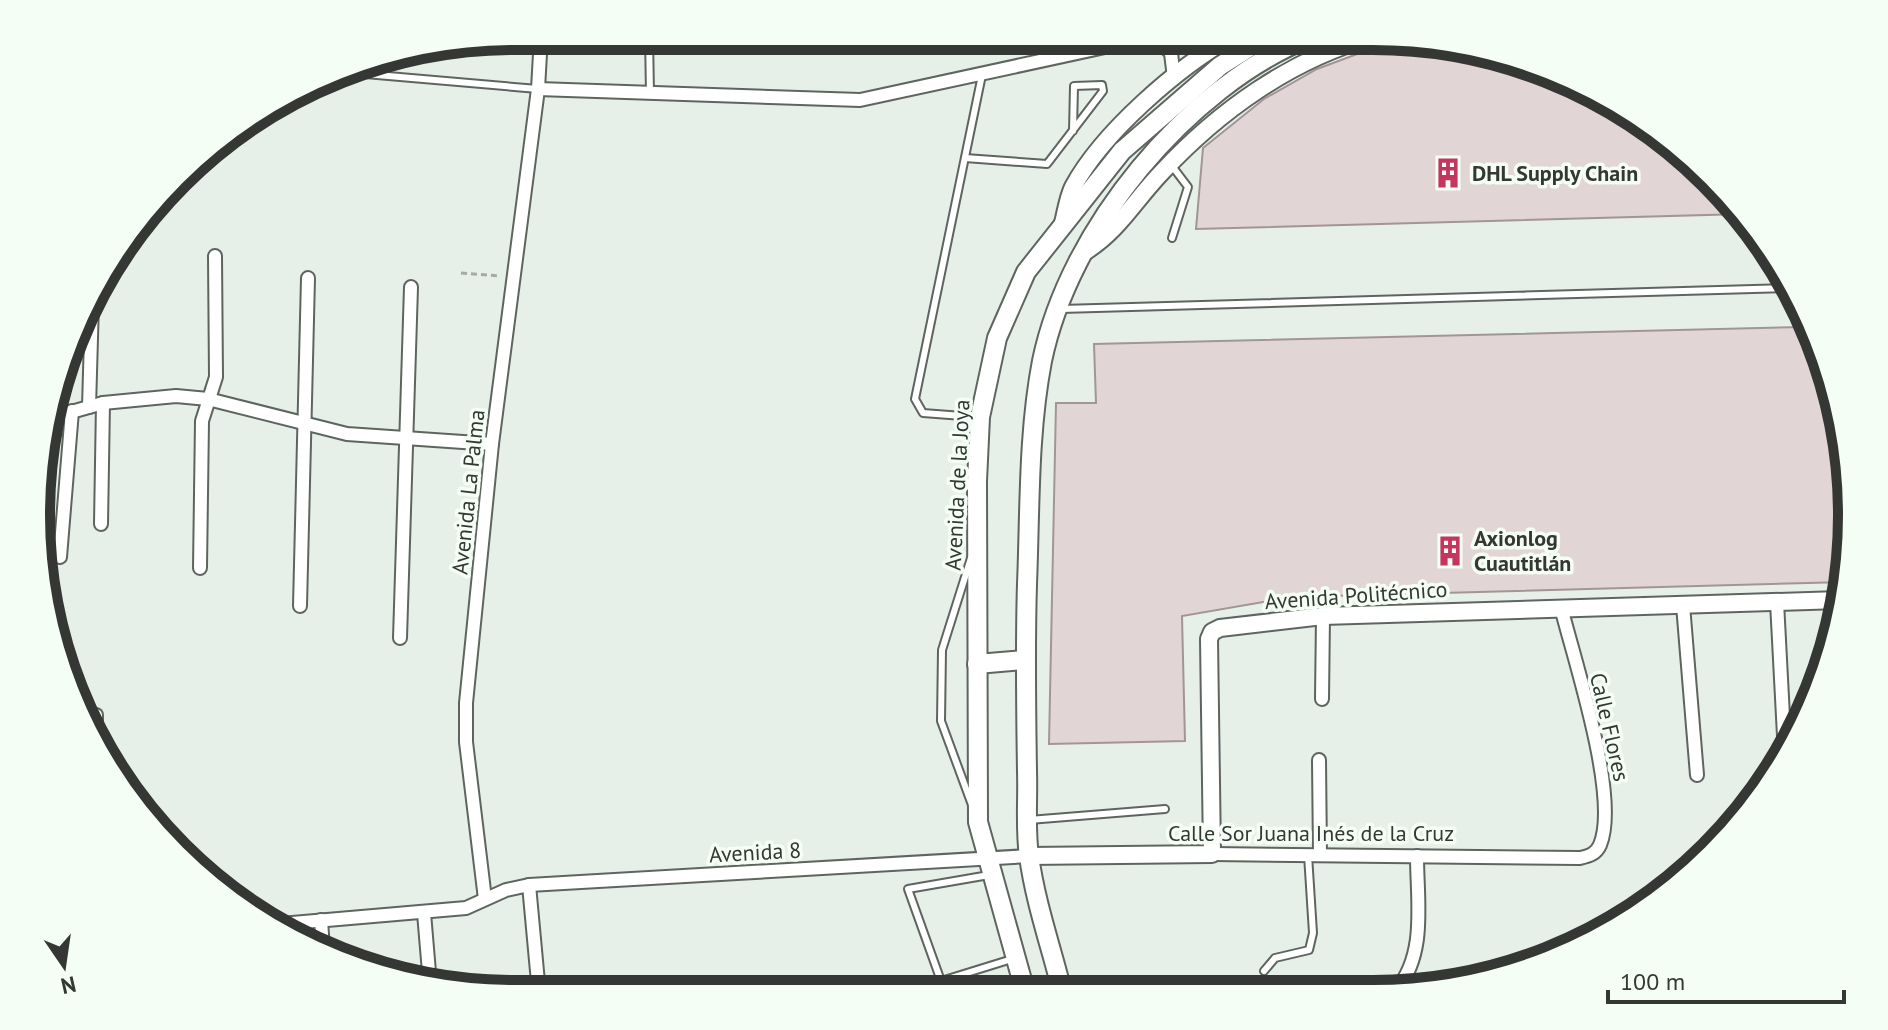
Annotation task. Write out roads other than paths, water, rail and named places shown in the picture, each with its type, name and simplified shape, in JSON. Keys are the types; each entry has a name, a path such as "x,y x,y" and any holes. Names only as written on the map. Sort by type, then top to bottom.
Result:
{"main road":[{"name":"Avenida de la Joya","path":"1022,980 988,867 978,822 975,543 980,417 1003,325 1026,272 1122,151 1220,66 1245,50"},
{"path":"1059,980 1029,856 1028,820 1025,660 1033,426 1043,359 1058,310 1086,251 1108,208 1133,173 1184,120 1218,92 1288,50"},
{"path":"977,664 1025,660"}],"street":[{"name":"Avenida La Palma","path":"485,899 466,742 466,703 492,444 538,89 540,50"},
{"path":"538,89 860,100 1094,50"},
{"path":"1168,50 1171,53 1174,78"},
{"path":"1063,223 1071,190 1088,163 1174,78 1213,50"},
{"path":"1086,251 1109,236 1170,163 1206,127 1271,80 1334,50"},
{"path":"200,568 202,421 216,377 215,256"},
{"path":"300,606 308,278"},
{"path":"400,638 411,287"},
{"path":"89,407 91,323"},
{"path":"61,414 103,403 146,397 208,399 347,434 406,441 492,444"},
{"path":"101,524 103,403"},
{"path":"60,557 72,411"},
{"name":"Avenida Politécnico","path":"1212,854 1209,639 1212,632 1323,616 1830,600"},
{"path":"1777,602 1784,733"},
{"path":"1683,605 1697,775"},
{"name":"Calle Flores","path":"1561,607 1604,788 1600,845 1592,855"},
{"path":"1322,699 1323,616"},
{"path":"1314,855 1319,760"},
{"name":"Calle Sor Juana Inés de la Cruz","path":"1029,856 1212,854 1580,858 1592,855"},
{"name":"Avenida 8","path":"485,899 529,885 951,860 988,867 1029,856"},
{"path":"1404,979 1413,967 1416,951 1417,856"},
{"path":"529,885 538,980"},
{"path":"291,923 466,908 485,899"},
{"path":"424,913 429,972"},
{"path":"321,920 322,938"}],"lane":[{"path":"649,50 650,94"},
{"path":"368,74 538,89"},
{"path":"980,417 923,413 915,399 982,75"},
{"path":"965,158 1047,164 1073,131 1103,91 1102,85 1074,86 1073,131"},
{"path":"1170,163 1188,187 1172,238"},
{"path":"1058,310 1779,288"},
{"path":"975,543 942,650 941,721 978,822"},
{"path":"1028,820 1165,809"},
{"path":"1264,971 1275,958 1309,950 1313,933 1314,855"},
{"path":"951,860 955,880"},
{"path":"941,980 908,889 955,880 988,867"},
{"path":"944,980 1016,958"}],"place":[{"name":"DHL Supply Chain","path":"1448,173"},
{"name":"Axionlog Cuautitlán","path":"1450,551"}]}
